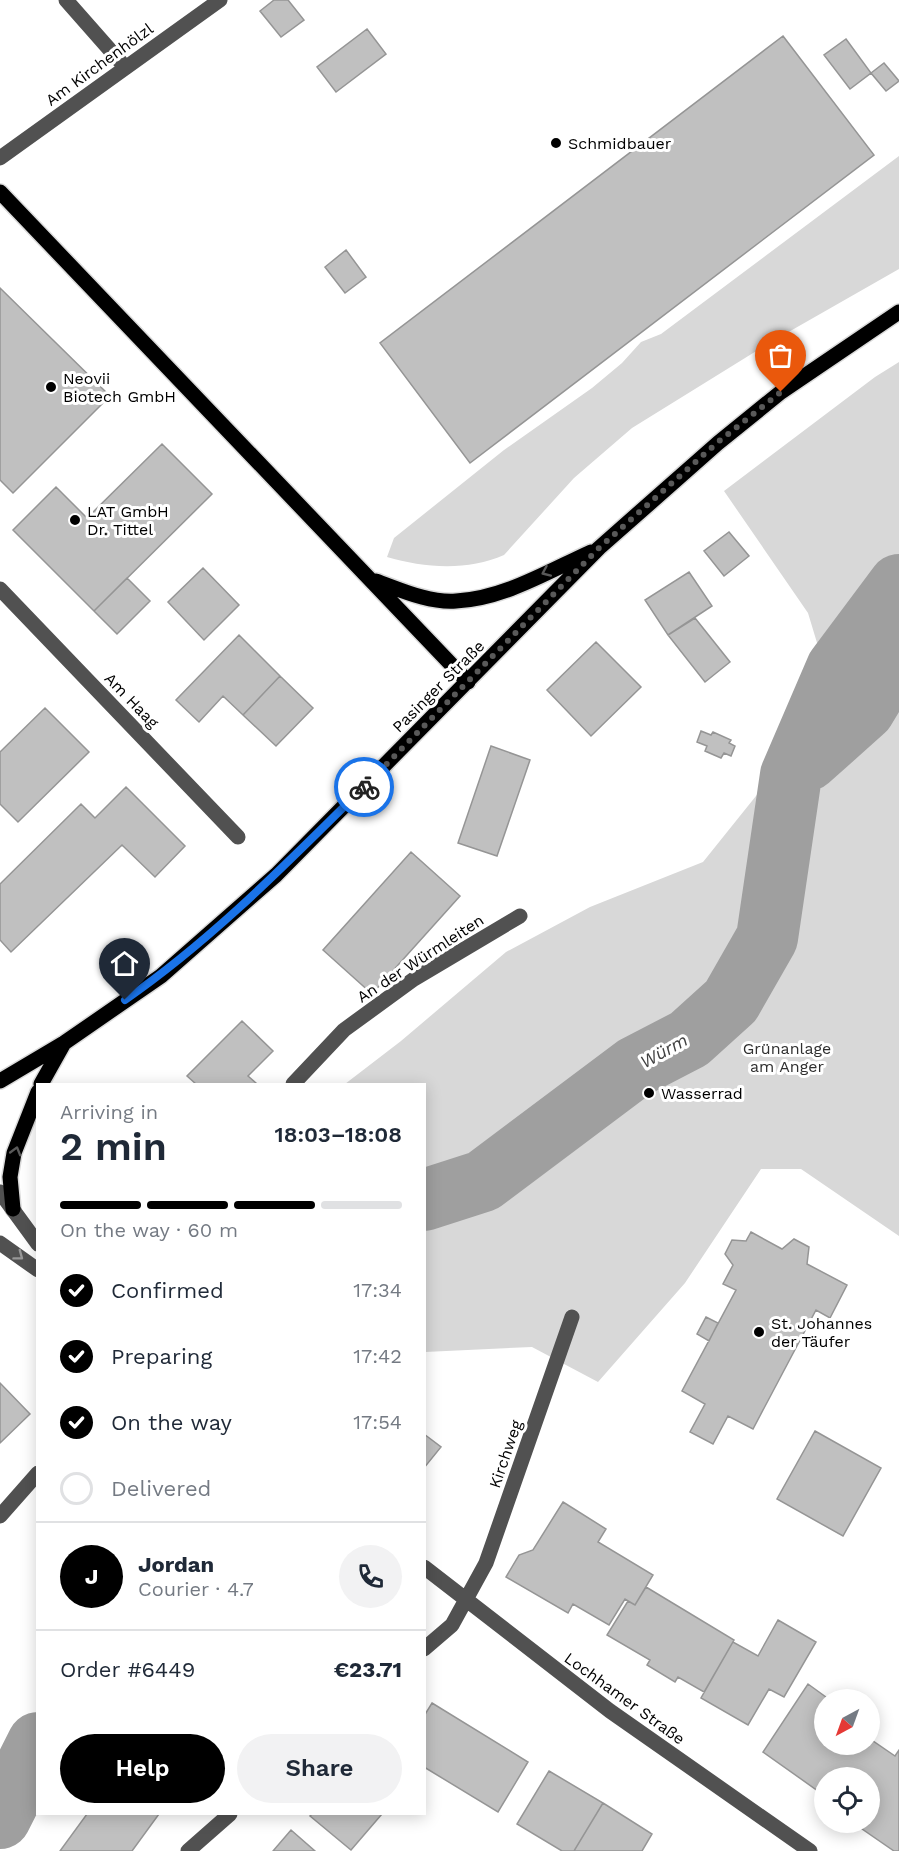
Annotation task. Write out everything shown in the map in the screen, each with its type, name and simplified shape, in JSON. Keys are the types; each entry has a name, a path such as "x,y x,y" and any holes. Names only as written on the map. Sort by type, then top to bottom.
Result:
{"main road":[{"path":"0,192 468,682"},
{"name":"Pasinger Straße","path":"0,1081 63,1043 161,976 276,875 599,548 718,442 781,392 899,312"},
{"path":"373,580 420,597 454,602 472,600 498,593 599,548"},
{"path":"42,1083 63,1043"},
{"path":"13,1209 10,1177 14,1153 36,1097"}],"street":[{"path":"66,0 126,67"},
{"name":"Am Kirchenhölzl","path":"0,158 220,0"},
{"name":"Am Haag","path":"0,589 238,837"},
{"name":"An der Würmleiten","path":"293,1083 344,1030 414,979 520,916"},
{"path":"0,1192 36,1241"},
{"path":"0,1242 36,1269"},
{"name":"Kirchweg","path":"426,1647 452,1625 486,1563 572,1317"},
{"path":"0,1516 36,1475"},
{"name":"Lochhamer Straße","path":"426,1569 610,1711 810,1851"},
{"path":"188,1851 229,1815"}],"green space":[{"path":"899,156 899,269 771,342 632,428 574,478 504,555 461,566 416,564 387,557 394,538 504,450 592,388 622,363 641,342 661,334"},
{"name":"Grünanlage am Anger","path":"899,362 899,1236 801,1169 761,1169 685,1283 598,1382 532,1347 426,1352 426,1083 346,1083 401,1041 506,952 590,907 703,862 764,786 821,656 808,613 724,491 875,377"}],"building":[{"path":"274,0 288,0 304,20 281,37 260,11"},
{"path":"367,29 386,54 336,92 317,67"},
{"path":"783,36 874,155 470,463 380,343"},
{"path":"846,39 871,73 850,89 824,55"},
{"path":"884,63 899,81 886,91 871,73"},
{"path":"346,250 366,277 345,293 325,267"},
{"name":"Neovii Biotech GmbH","path":"0,288 110,396 13,493 0,480"},
{"path":"162,444 212,494 94,611 13,530 56,487 87,518"},
{"path":"729,532 749,556 724,576 704,551"},
{"path":"203,568 239,605 204,640 168,602"},
{"path":"689,572 712,606 668,635 645,600"},
{"path":"127,578 150,601 117,634 94,611"},
{"path":"695,618 730,662 705,682 668,635"},
{"path":"239,635 280,676 243,715 223,696 199,722 176,700"},
{"path":"596,642 641,687 591,736 547,690"},
{"path":"280,676 313,708 276,746 243,715"},
{"path":"45,708 89,752 18,822 0,804 0,752"},
{"path":"701,731 711,735 713,732 731,740 729,743 735,746 731,756 724,753 721,758 705,751 707,746 697,742"},
{"path":"491,746 530,760 497,856 458,843"},
{"path":"126,787 185,846 155,877 122,845 11,952 0,940 0,884 81,804 95,818"},
{"path":"411,852 460,896 372,994 323,950"},
{"path":"242,1021 273,1051 248,1076 256,1083 195,1083 187,1076"},
{"name":"St. Johannes der Täufer","path":"751,1232 782,1249 794,1239 809,1247 807,1264 847,1285 830,1318 816,1310 753,1429 728,1416 713,1444 690,1432 705,1404 682,1391 736,1290 723,1284 733,1265 725,1254 732,1240 746,1241"},
{"path":"706,1317 718,1323 709,1341 697,1334"},
{"path":"0,1383 30,1414 0,1443"},
{"path":"815,1431 881,1468 843,1536 777,1499"},
{"path":"426,1436 441,1447 426,1466"},
{"path":"563,1502 606,1529 598,1542 653,1575 635,1605 625,1599 609,1625 573,1604 568,1613 506,1577 519,1555 533,1550"},
{"path":"646,1587 734,1640 704,1692 678,1677 675,1682 647,1665 650,1660 607,1635 628,1601 635,1605"},
{"path":"778,1620 816,1642 784,1697 769,1689 748,1725 701,1698 733,1642 758,1656"},
{"path":"808,1684 815,1689 814,1755 880,1755 880,1746 895,1756 899,1750 899,1851 894,1851 868,1833 880,1833 880,1767 814,1767 814,1788 763,1752"},
{"path":"432,1703 528,1762 498,1812 426,1768 426,1713"},
{"path":"549,1771 603,1803 574,1851 562,1851 517,1824"},
{"path":"603,1803 652,1834 642,1851 574,1851"},
{"path":"86,1815 158,1815 132,1851 60,1851"},
{"path":"311,1815 381,1815 351,1850"},
{"path":"291,1830 315,1851 273,1851"}],"waterway":[{"name":"Würm","path":"426,1199 483,1181 635,1067 689,1039 731,1001 767,938 791,775 837,668 899,585"},
{"name":"Würm","path":"808,760 864,710 899,652"},
{"name":"Würm","path":"0,1818 36,1747"}],"way so far":[{"path":"364,787 599,548 718,442 781,392"}],"place":[{"name":"Schmidbauer","path":"556,143"},
{"name":"Neovii Biotech GmbH","path":"51,387"},
{"name":"LAT GmbH Dr. Tittel","path":"75,520"},
{"name":"Wasserrad","path":"649,1093"},
{"name":"St. Johannes der Täufer","path":"759,1332"}],"route":[{"path":"125,1000 161,976 276,875 364,787"}]}
